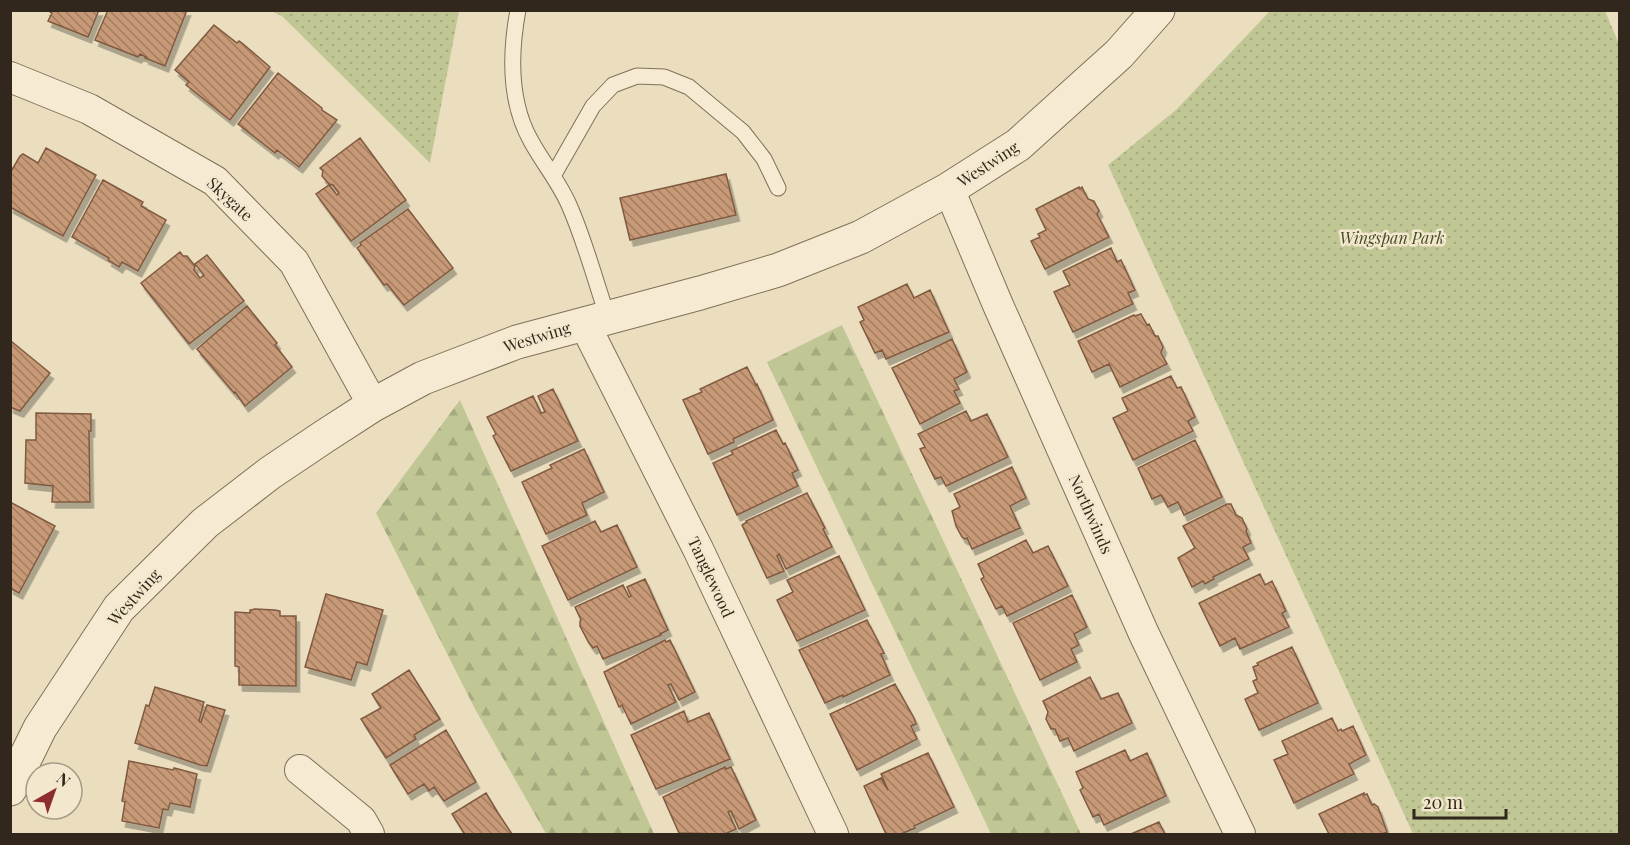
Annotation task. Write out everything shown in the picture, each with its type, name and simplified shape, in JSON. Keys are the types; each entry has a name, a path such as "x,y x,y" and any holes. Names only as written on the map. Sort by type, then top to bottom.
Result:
{"street":[{"name":"Westwing","path":"10,789 40,728 119,608 205,523 270,473 373,405 423,378 516,342 778,270 861,237 949,189 1018,145 1119,54 1158,10"},
{"name":"Skygate","path":"10,77 89,109 215,181 294,262 373,405"},
{"name":"Northwinds","path":"949,189 1144,634 1240,834"},
{"name":"Tanglewood","path":"596,320 698,549 833,834"},
{"path":"300,770 361,820 369,834"}],"lane":[{"path":"518,10 513,37 512,67 517,104 530,139 567,201 577,224 596,320"},
{"path":"553,176 593,106 613,85 637,76 664,77 689,87 743,132 764,159 778,188"}],"green space":[{"path":"271,11 459,11 430,163 282,16"},
{"name":"Wingspan Park","path":"1270,11 1605,11 1619,44 1619,834 1413,834 1108,165 1176,110"},
{"path":"842,325 1081,834 991,834 767,362"},
{"path":"460,400 654,834 546,834 475,709 376,513"}],"building":[{"path":"47,10 99,10 88,37 48,21 52,13"},
{"path":"108,10 187,10 165,66 140,54 138,57 95,40"},
{"path":"214,25 237,43 239,41 242,43 270,67 230,120 186,85 189,82 175,70"},
{"path":"278,73 337,120 299,167 277,150 275,153 238,124"},
{"path":"360,138 406,200 351,241 316,194 329,185 337,195 339,193 322,176 323,171 320,168"},
{"path":"46,148 96,175 63,236 10,207 10,173 20,156 23,154 38,163"},
{"path":"726,174 736,215 630,240 620,198"},
{"path":"103,180 143,202 141,206 166,220 138,271 122,262 119,267 108,260 109,258 72,237"},
{"path":"1079,187 1080,189 1082,187 1088,199 1094,201 1099,211 1097,214 1109,237 1045,269 1031,241 1040,237 1038,234 1046,230 1036,209"},
{"path":"408,209 453,268 404,305 387,284 384,285 357,248 361,245 360,243"},
{"path":"1111,248 1117,262 1121,260 1135,290 1128,293 1133,304 1073,332 1054,292 1070,285 1063,271"},
{"path":"180,252 183,256 187,256 195,266 194,270 200,278 204,275 195,264 207,255 244,301 189,344 141,283"},
{"path":"907,284 914,298 930,290 949,332 886,359 882,350 875,353 860,322 864,320 858,307"},
{"path":"247,306 277,343 275,345 292,367 245,406 197,349"},
{"path":"1141,314 1155,336 1158,336 1163,347 1161,353 1167,364 1120,387 1109,364 1092,372 1078,341 1134,315"},
{"path":"952,339 967,372 954,379 959,389 954,391 960,403 920,424 892,368"},
{"path":"11,341 50,373 20,411 10,407"},
{"path":"747,367 773,420 708,454 683,400 702,392 700,389"},
{"path":"1171,376 1177,388 1181,387 1195,417 1188,421 1193,431 1133,460 1113,418 1128,411 1122,398"},
{"path":"553,389 578,441 511,471 493,436 496,434 487,417 533,396 541,413 545,412 538,396"},
{"path":"966,411 971,421 987,414 1008,457 946,486 941,477 935,479 920,449 925,447 918,434"},
{"path":"36,413 91,414 91,431 89,431 90,502 52,502 53,486 25,483 26,440 36,440"},
{"path":"776,430 798,470 792,473 798,486 737,515 713,463 733,454 731,451"},
{"path":"1195,440 1222,497 1184,515 1178,502 1168,507 1161,495 1152,499 1138,468"},
{"path":"584,449 604,492 582,503 587,515 546,534 522,482 552,468 550,465"},
{"path":"1012,467 1026,498 1010,506 1020,528 972,549 967,538 962,537 956,526 952,511 960,507 954,494"},
{"path":"807,493 832,547 786,569 779,554 777,556 784,571 767,578 742,525 746,521"},
{"path":"10,502 55,526 19,593 10,588"},
{"path":"1231,504 1247,529 1251,543 1243,547 1249,559 1213,577 1214,579 1205,584 1203,581 1192,587 1178,558 1195,548 1183,526"},
{"path":"595,521 601,532 617,525 637,567 568,600 542,546"},
{"path":"1026,540 1033,553 1048,546 1068,586 1007,616 1002,606 996,609 981,579 984,577 978,564"},
{"path":"839,556 865,610 797,641 777,600 793,592 787,580"},
{"path":"1260,574 1265,585 1272,581 1286,611 1282,613 1289,627 1240,649 1235,638 1220,646 1199,603"},
{"path":"645,579 668,630 603,659 597,646 593,648 589,643 580,626 581,620 575,607 623,585 629,597 631,596 627,587"},
{"path":"326,594 383,610 367,665 357,662 351,680 305,667"},
{"path":"1072,595 1087,627 1074,634 1079,645 1071,649 1077,662 1040,680 1013,623"},
{"path":"250,610 280,611 280,616 296,616 296,686 239,685 239,667 235,666 235,612 250,613"},
{"path":"867,620 884,653 881,654 890,675 825,703 799,650"},
{"path":"665,640 666,642 670,640 695,692 679,700 671,684 668,685 676,702 631,724 622,705 619,707 604,672"},
{"path":"1292,647 1318,703 1259,730 1245,699 1258,693 1253,681 1257,679 1253,667"},
{"path":"409,670 440,719 414,735 416,739 386,758 361,719 381,708 372,694"},
{"path":"1090,677 1101,699 1118,693 1132,723 1074,751 1068,738 1060,741 1055,729 1051,729 1046,719 1048,712 1043,701"},
{"path":"895,684 914,718 916,724 911,726 917,739 857,770 830,714"},
{"path":"155,687 204,702 199,721 201,722 207,705 225,710 207,766 135,743 146,705 149,706"},
{"path":"684,711 688,722 709,713 730,759 656,789 631,735"},
{"path":"1332,718 1338,731 1353,726 1366,755 1349,764 1354,774 1294,803 1274,760 1288,754 1282,741"},
{"path":"446,730 476,782 444,801 434,787 429,791 424,784 408,794 390,765"},
{"path":"1125,750 1130,761 1147,753 1166,796 1104,825 1099,814 1093,817 1080,790 1083,788 1076,772"},
{"path":"928,753 954,807 901,834 886,834 864,786 881,778 888,790 881,774"},
{"path":"129,761 197,774 190,807 170,803 168,810 163,809 159,828 122,821 125,802 122,801"},
{"path":"725,767 726,769 731,767 756,820 739,829 731,811 728,812 736,829 725,834 679,833 663,797"},
{"path":"486,793 512,834 462,834 464,833 452,814"},
{"path":"1364,793 1364,795 1367,794 1372,805 1378,807 1387,832 1382,834 1329,834 1319,814"},
{"path":"1159,822 1165,834 1131,834"}]}
